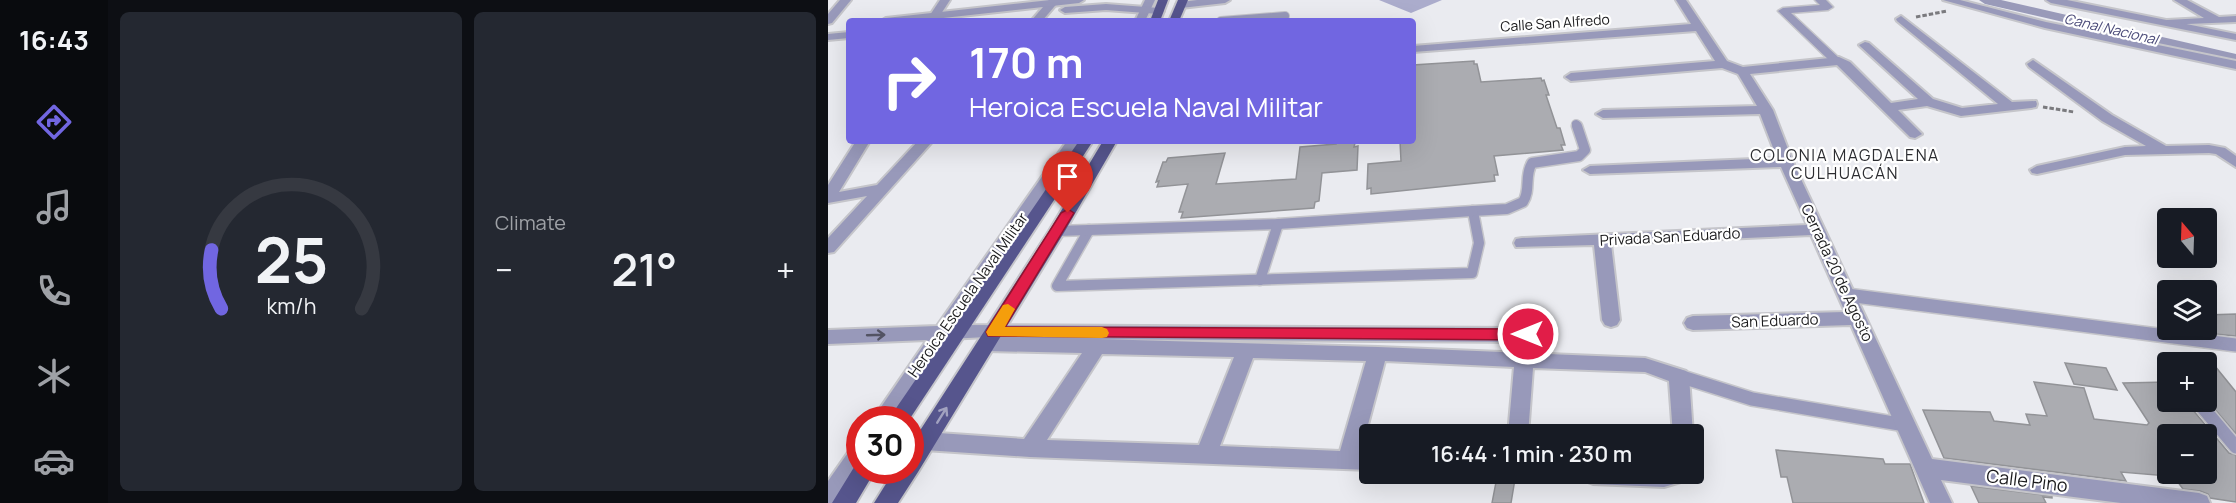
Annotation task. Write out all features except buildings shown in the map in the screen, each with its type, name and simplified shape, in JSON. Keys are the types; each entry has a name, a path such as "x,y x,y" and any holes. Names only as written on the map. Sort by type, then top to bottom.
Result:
{"main road":[{"path":"1157,16 1163,0"},
{"path":"1175,18 1182,3"},
{"name":"Heroica Escuela Naval Militar","path":"906,406 950,332 1084,144"},
{"path":"924,432 992,335 1108,144"},
{"path":"843,503 855,484"},
{"path":"885,503 897,484"}],"street":[{"path":"828,21 846,0"},
{"path":"935,15 945,0"},
{"path":"910,18 1079,0"},
{"path":"1182,3 1225,0"},
{"path":"1681,0 1723,64"},
{"path":"1820,0 1828,7 1783,11 1889,107 1915,134"},
{"path":"1948,0 2045,25 2236,65"},
{"path":"2051,0 2236,37"},
{"path":"2179,0 2218,20"},
{"path":"1038,18 1054,1"},
{"path":"992,18 1106,7 1145,10 1157,16"},
{"path":"1901,19 2010,107"},
{"path":"2167,23 2236,19"},
{"path":"828,28 846,25"},
{"name":"Calle San Alfredo","path":"1416,50 1699,27"},
{"path":"828,37 846,34"},
{"path":"1865,45 1928,102"},
{"path":"1571,77 1723,64 1742,71 1840,63"},
{"path":"2033,64 2107,118 2164,150"},
{"name":"Cerrada 20 de Agosto","path":"1742,71 1766,110 1786,162 1941,503"},
{"path":"1889,107 1928,102 1961,112 2031,104"},
{"path":"1603,114 1766,110"},
{"path":"828,198 861,144"},
{"path":"828,248 923,144"},
{"name":"Heroica Escuela Naval Militar","path":"893,406 950,332 1072,144"},
{"path":"2037,170 2114,153 2164,150 2209,149 2220,151 2236,163"},
{"path":"1590,170 1786,162"},
{"path":"828,198 883,189"},
{"name":"Privada San Eduardo","path":"1522,243 1818,230"},
{"path":"1602,240 1611,320"},
{"name":"San Eduardo","path":"1693,323 1857,318"},
{"path":"828,337 950,332 1096,346 1644,365 1679,376 1682,424"},
{"path":"992,335 1528,334"},
{"path":"1030,448 1096,346"},
{"path":"1206,454 1246,351"},
{"path":"1366,424 1378,354"},
{"path":"1519,424 1524,361"},
{"path":"924,441 1030,448 1359,461"},
{"name":"Calle Pino","path":"1925,468 2199,503"},
{"path":"828,499 846,473"}],"lane":[{"path":"1260,18 1286,16"},
{"path":"1057,231 1278,224 1473,211 1518,205 1525,200 1528,193 1526,168 1532,164 1579,156 1586,150 1576,124"},
{"path":"1089,230 1057,286 1472,273 1479,243 1473,211"},
{"path":"1260,280 1278,224"},
{"path":"1847,295 2236,345"},
{"path":"1679,376 1752,399 1905,425"},
{"path":"2207,412 2236,447"}],"path":[{"path":"1901,19 1972,6"},
{"path":"2031,104 2075,112"}],"shaded area":[{"path":"1379,0 1442,0 1411,13"}],"waterway":[{"name":"Canal Nacional","path":"1985,0 2236,58"}],"slow traffic":[{"path":"1008,309 994,332 1102,333"}],"district":[{"name":"COLONIA MAGDALENA CULHUACÁN","path":"1845,164"}],"route":[{"path":"1068,213 994,332 1528,334"}]}
